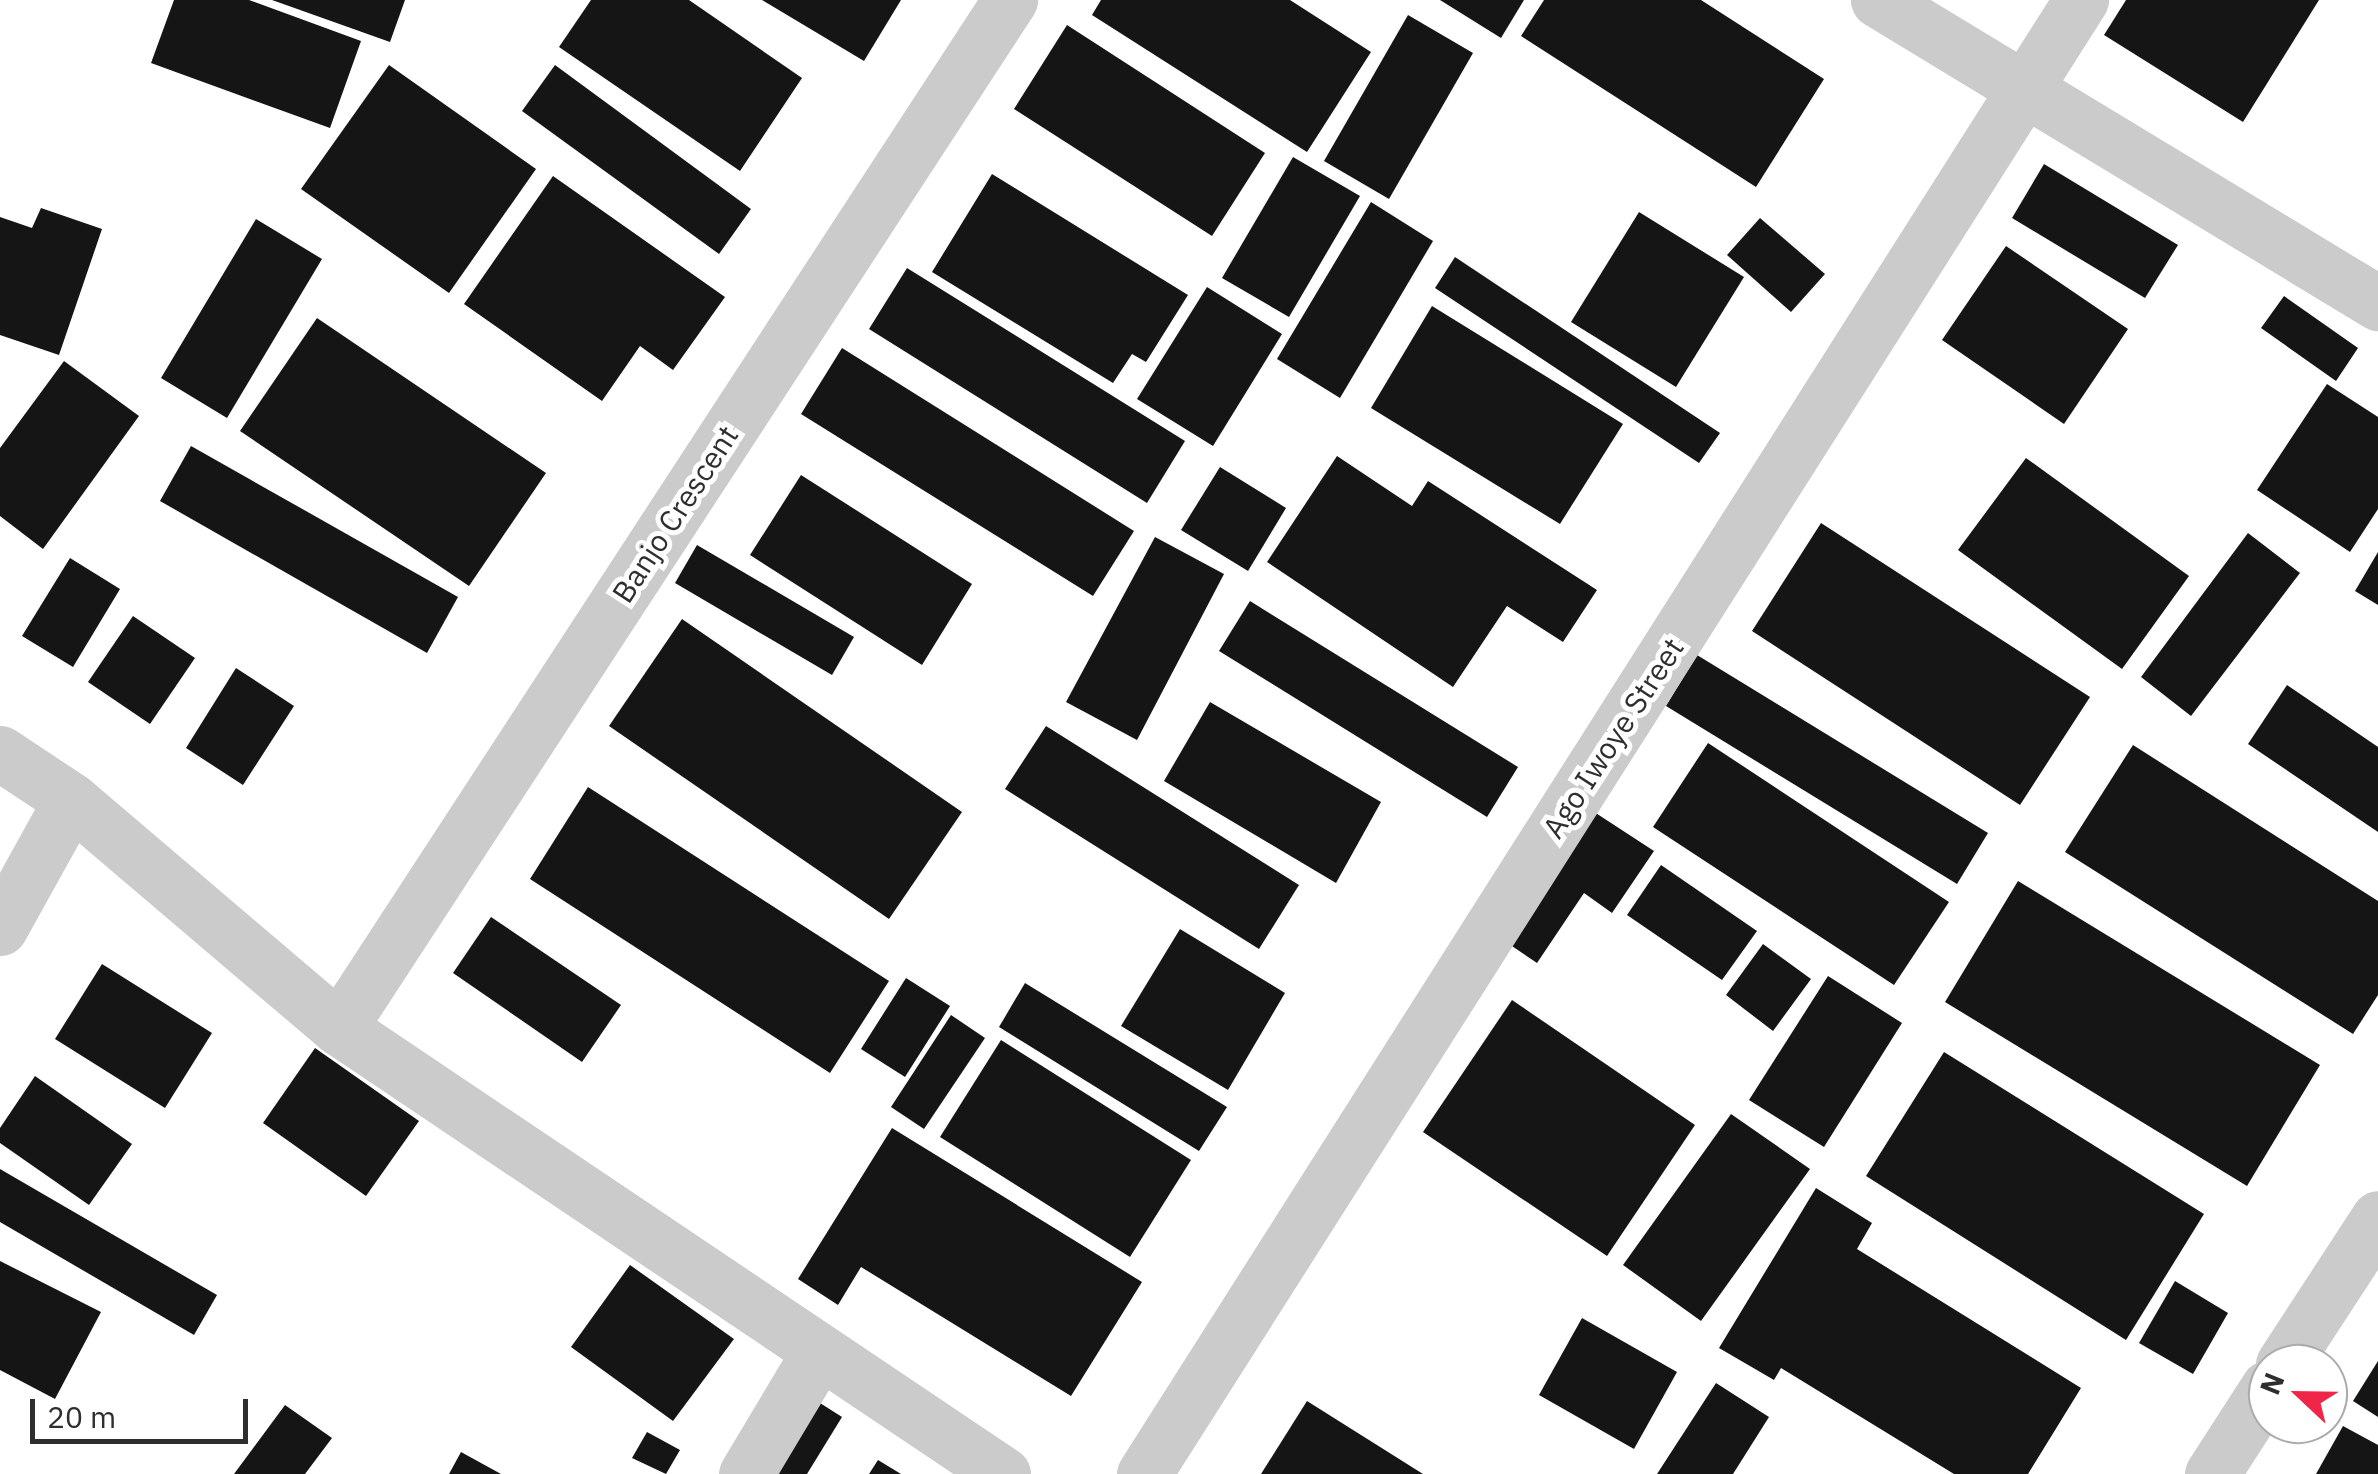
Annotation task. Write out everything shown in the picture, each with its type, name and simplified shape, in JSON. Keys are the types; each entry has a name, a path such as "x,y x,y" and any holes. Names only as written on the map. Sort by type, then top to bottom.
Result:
{"street":[{"name":"Banjo Crescent","path":"339,1028 1010,0"},
{"path":"1878,0 2378,303"},
{"name":"Ago Iwoye Street","path":"1144,1474 2081,0"},
{"path":"0,753 71,800 339,1028 1003,1474"},
{"path":"0,928 71,800"},
{"path":"2296,1344 2378,1218"},
{"path":"746,1474 820,1352"},
{"path":"2212,1474 2248,1418"}],"building":[{"path":"174,0 249,0 361,41 330,128 151,63"},
{"path":"272,0 405,0 390,42"},
{"path":"591,0 689,0 802,78 740,171 559,47"},
{"path":"762,0 901,0 864,61"},
{"path":"1101,0 1290,0 1371,52 1307,152 1092,15"},
{"path":"1440,0 1524,0 1501,38"},
{"path":"1544,0 1701,0 1824,79 1756,187 1521,36"},
{"path":"2126,0 2319,0 2243,122 2104,35"},
{"path":"1408,15 1473,53 1389,199 1324,161"},
{"path":"1067,25 1265,153 1212,236 1014,109"},
{"path":"389,65 536,169 449,293 301,189"},
{"path":"555,65 751,209 719,254 522,111"},
{"path":"1293,157 1360,196 1289,317 1222,278"},
{"path":"2044,164 2178,245 2145,298 2012,218"},
{"path":"992,174 1188,295 1146,362 1132,354 1113,383 932,272"},
{"path":"553,176 725,297 673,370 640,346 602,401 464,304"},
{"path":"1371,202 1433,241 1340,398 1277,359"},
{"path":"41,208 102,229 59,355 0,335 0,217 32,228"},
{"path":"1639,212 1744,277 1676,387 1571,322"},
{"path":"1760,218 1825,274 1791,312 1727,255"},
{"path":"256,219 322,259 227,418 161,378"},
{"path":"2006,246 2128,329 2064,424 1942,340"},
{"path":"1455,257 1720,433 1699,463 1435,288"},
{"path":"907,268 1185,441 1147,503 869,329"},
{"path":"1207,287 1282,334 1213,446 1137,399"},
{"path":"2284,296 2358,348 2336,381 2261,328"},
{"path":"1432,306 1623,424 1560,524 1371,408"},
{"path":"317,318 546,473 469,586 240,431"},
{"path":"842,348 1134,531 1093,596 801,414"},
{"path":"64,361 139,416 43,549 0,516 0,448"},
{"path":"2327,384 2378,417 2378,509 2350,552 2257,490"},
{"path":"191,446 458,597 427,653 160,501"},
{"path":"1337,456 1412,506 1428,481 1597,590 1563,642 1507,606 1453,687 1267,562"},
{"path":"2026,458 2189,576 2122,669 1958,550"},
{"path":"1220,467 1286,508 1248,571 1181,530"},
{"path":"801,475 972,584 922,665 750,555"},
{"path":"1821,523 2090,697 2020,805 1752,631"},
{"path":"2248,533 2300,573 2191,716 2141,677"},
{"path":"1155,537 1224,574 1137,740 1066,702"},
{"path":"697,545 854,637 832,675 675,583"},
{"path":"2378,552 2378,605 2355,591"},
{"path":"70,558 120,589 73,667 22,636"},
{"path":"1250,601 1518,767 1487,817 1219,651"},
{"path":"133,616 195,658 150,724 88,682"},
{"path":"682,619 962,812 889,919 609,726"},
{"path":"1697,655 1988,833 1957,884 1666,706"},
{"path":"236,668 294,706 243,785 186,748"},
{"path":"2287,685 2378,747 2378,832 2248,744"},
{"path":"1210,702 1381,802 1336,883 1164,781"},
{"path":"1046,726 1299,885 1259,949 1005,789"},
{"path":"1708,743 1949,902 1894,985 1653,827"},
{"path":"2133,745 2378,901 2378,995 2353,1034 2065,852"},
{"path":"588,787 889,981 830,1073 530,879"},
{"path":"1585,806 1654,851 1612,913 1584,893 1537,963 1497,936"},
{"path":"1661,865 1757,931 1722,980 1627,915"},
{"path":"2018,881 2320,1065 2247,1186 1945,1002"},
{"path":"491,917 621,1005 582,1062 453,973"},
{"path":"1180,929 1285,993 1228,1090 1121,1026"},
{"path":"1763,944 1811,979 1773,1031 1726,995"},
{"path":"102,964 212,1033 165,1108 55,1039"},
{"path":"1828,976 1902,1023 1824,1147 1749,1100"},
{"path":"906,978 950,1006 905,1077 861,1049"},
{"path":"1025,983 1227,1107 1199,1151 999,1027"},
{"path":"1512,1000 1695,1125 1607,1256 1423,1132"},
{"path":"951,1015 985,1038 924,1129 891,1107"},
{"path":"1001,1040 1191,1160 1130,1257 940,1137"},
{"path":"315,1048 419,1121 366,1196 263,1123"},
{"path":"1944,1052 2204,1214 2126,1340 1866,1176"},
{"path":"35,1076 132,1144 89,1205 0,1143 0,1128"},
{"path":"1731,1114 1810,1169 1701,1321 1623,1265"},
{"path":"892,1128 1142,1282 1071,1396 861,1267 838,1305 798,1279"},
{"path":"0,1169 217,1295 194,1335 0,1222"},
{"path":"1816,1188 1872,1223 1857,1249 2081,1388 2028,1474 1954,1474 1781,1368 1774,1380 1719,1348"},
{"path":"0,1261 101,1312 55,1399 0,1370"},
{"path":"630,1265 734,1339 673,1421 571,1347"},
{"path":"2175,1281 2228,1313 2193,1374 2139,1343"},
{"path":"1582,1318 1677,1372 1634,1449 1539,1395"},
{"path":"2378,1361 2378,1417 2353,1401"},
{"path":"1716,1383 1769,1417 1733,1474 1657,1474"},
{"path":"809,1396 842,1417 807,1474 760,1474"},
{"path":"1307,1401 1423,1474 1261,1474"},
{"path":"285,1405 332,1438 305,1474 234,1474"},
{"path":"2348,1429 2378,1445 2378,1474 2316,1474 2333,1444 2348,1444"},
{"path":"647,1432 680,1450 666,1474 632,1458"},
{"path":"461,1452 501,1474 449,1474"},
{"path":"878,1460 901,1474 869,1474"}]}
